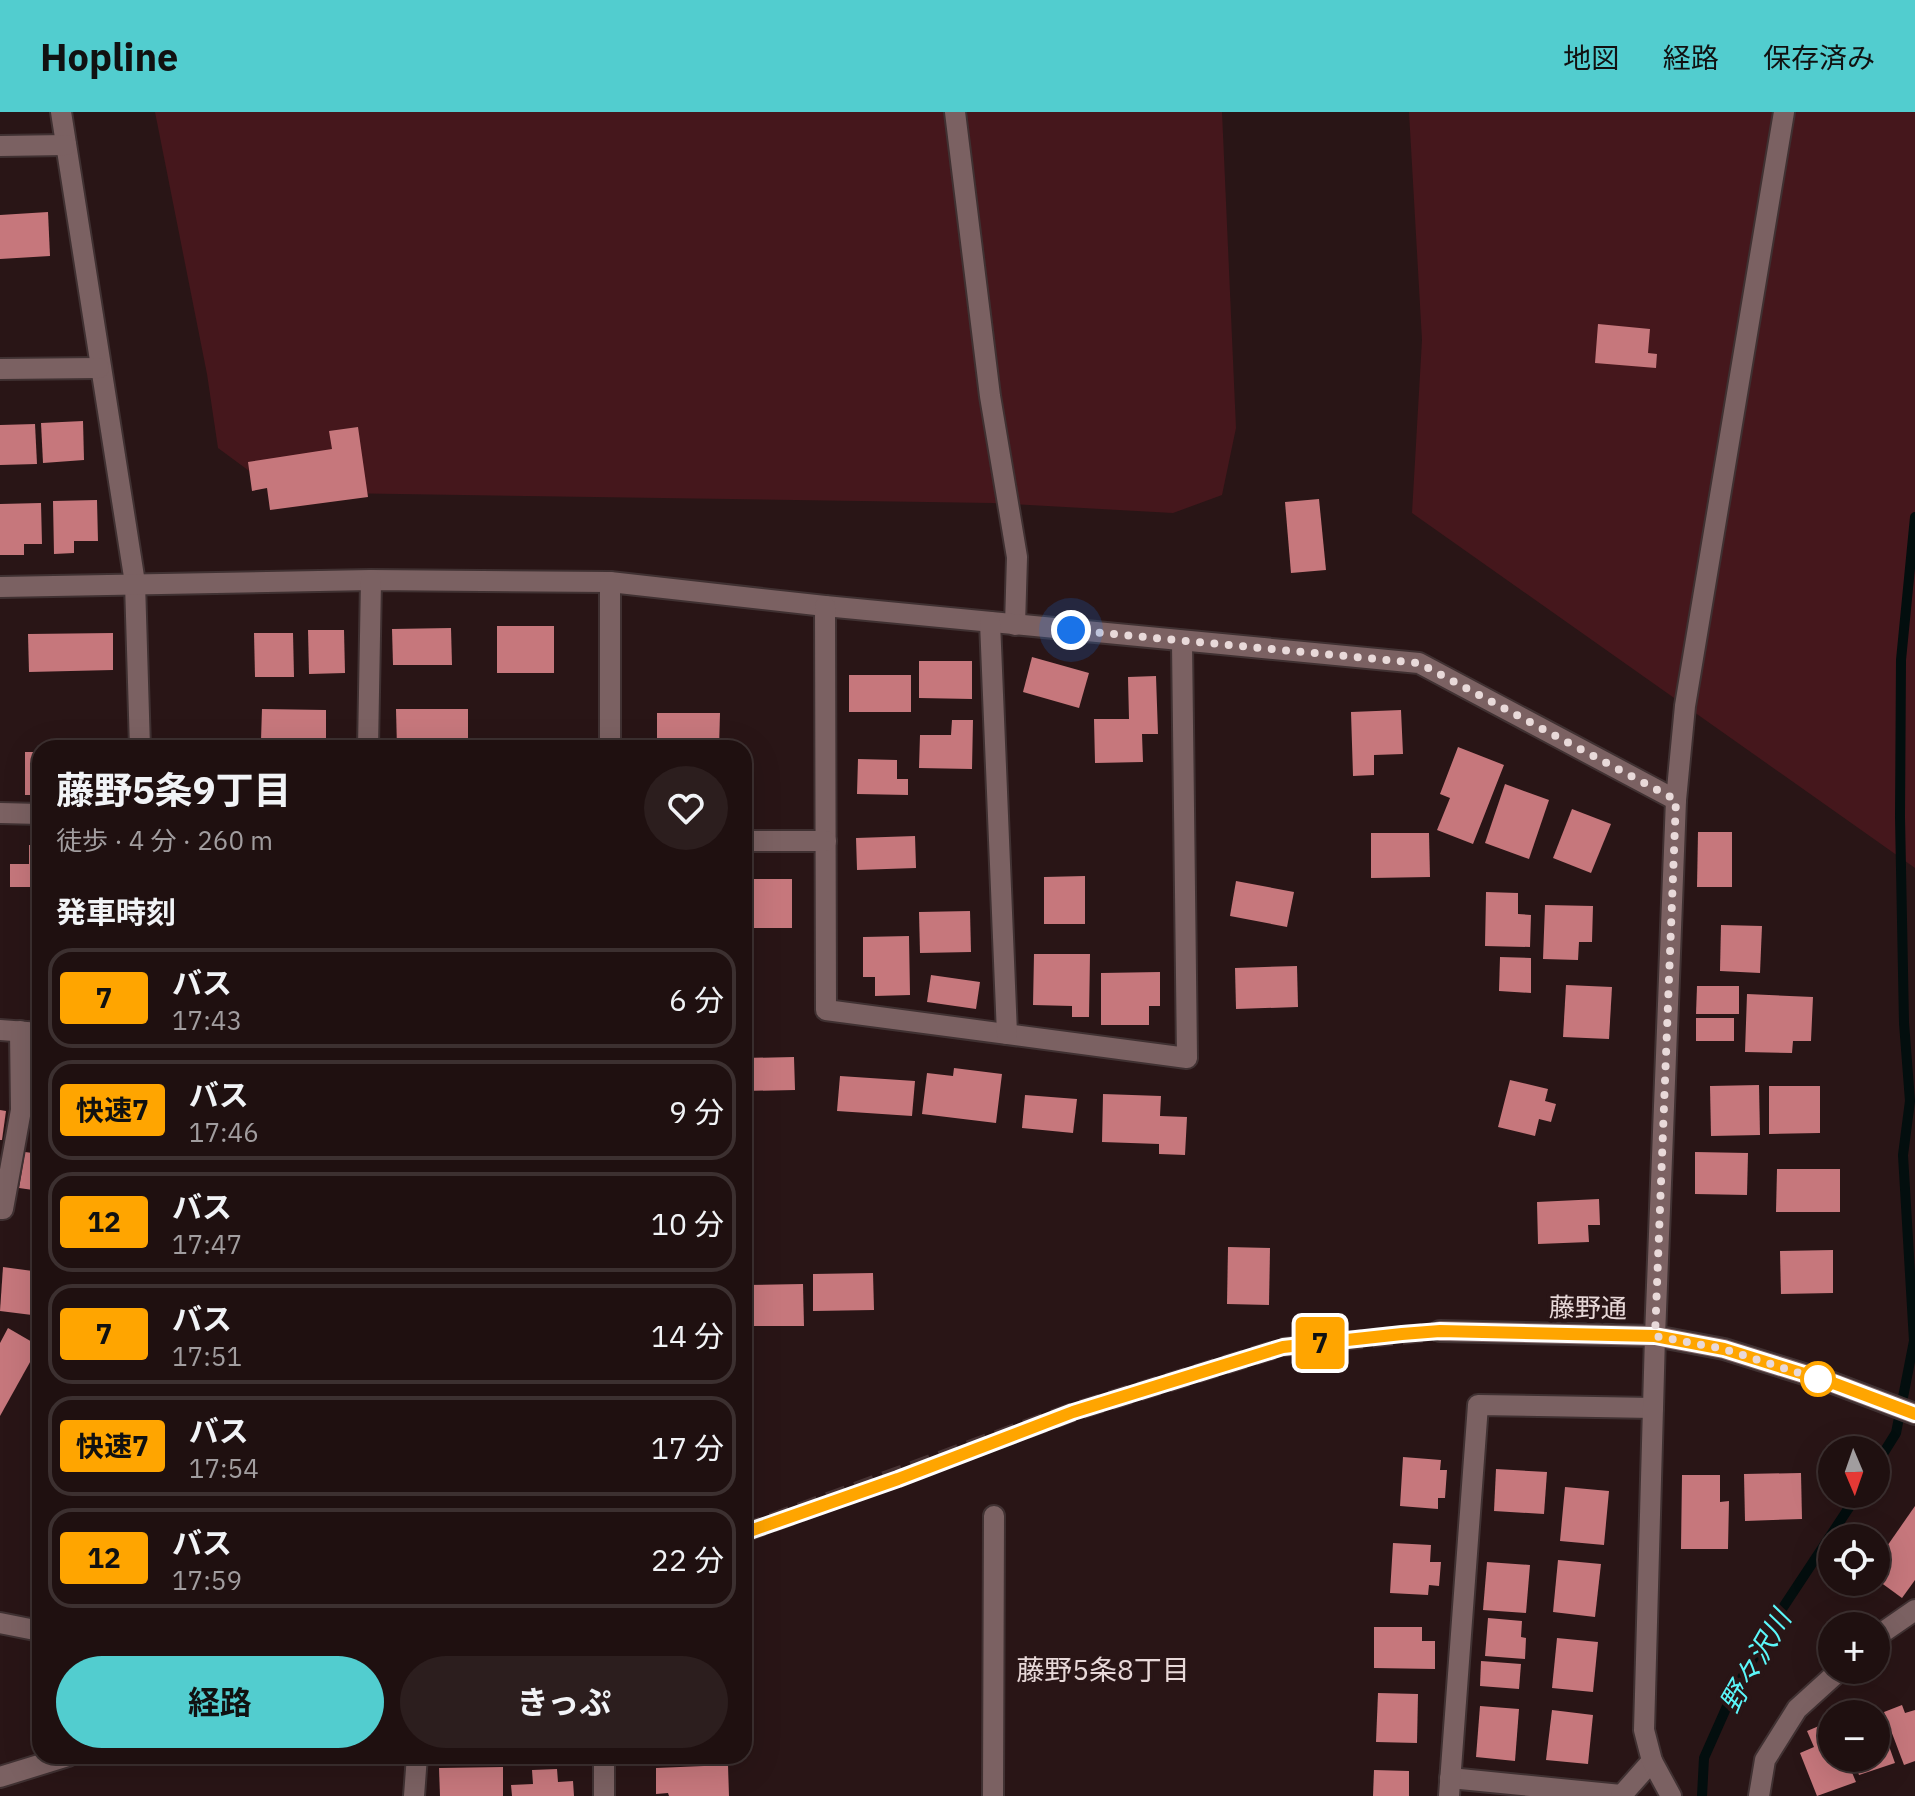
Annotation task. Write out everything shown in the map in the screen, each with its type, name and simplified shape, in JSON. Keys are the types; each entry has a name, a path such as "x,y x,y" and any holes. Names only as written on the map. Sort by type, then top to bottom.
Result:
{"street":[{"path":"61,112 135,583 140,740"},
{"path":"955,112 990,396 1017,557 1015,625"},
{"path":"1671,1796 1652,1761 1644,1730 1655,1336 1676,800 1685,706 1784,112"},
{"path":"0,146 66,145"},
{"path":"0,369 99,368"},
{"path":"0,587 371,580 610,582 1182,642 1419,663 1676,800"},
{"path":"368,740 371,580"},
{"path":"610,582 610,740"},
{"path":"825,606 826,1010 1187,1058 1182,642"},
{"path":"990,622 1007,1034"},
{"path":"0,813 32,814"},
{"path":"752,841 826,841"},
{"path":"0,1209 3,1209 21,1110 20,1031"},
{"name":"藤野通","path":"1440,1331 1655,1336 1724,1349 1833,1383 1915,1414"},
{"path":"1652,1761 1621,1795 1450,1787 1478,1405 1653,1408"},
{"path":"993,1796 994,1516"},
{"path":"1890,1627 1915,1610"},
{"path":"0,1623 32,1629"},
{"path":"1759,1796 1765,1760 1797,1709 1825,1684"},
{"path":"0,1777 42,1764"},
{"path":"414,1796 416,1764"},
{"path":"604,1764 604,1796"}],"shaded area":[{"path":"155,112 1222,112 1236,428 1222,495 1173,513 992,503 335,493 260,479 218,448 207,374"},
{"path":"1409,112 1915,112 1915,868 1412,513 1422,340"}],"building":[{"path":"48,212 50,256 0,259 0,215"},
{"path":"1598,324 1650,329 1648,353 1657,354 1656,368 1595,363"},
{"path":"83,421 84,460 43,463 41,423"},
{"path":"35,424 37,464 0,465 0,425"},
{"path":"358,427 368,497 270,510 267,488 252,491 248,462 332,449 329,431"},
{"path":"1319,499 1326,570 1291,573 1285,502"},
{"path":"97,500 98,541 74,541 74,553 54,554 53,501"},
{"path":"41,503 42,544 24,544 24,555 0,555 0,504"},
{"path":"497,626 554,626 554,673 497,673"},
{"path":"451,628 452,665 393,665 392,629"},
{"path":"308,630 344,630 345,673 309,674"},
{"path":"113,633 113,670 29,672 28,634"},
{"path":"254,633 293,633 294,677 255,677"},
{"path":"1032,657 1089,673 1079,708 1023,692"},
{"path":"919,661 972,661 972,699 919,698"},
{"path":"849,675 911,675 911,712 849,712"},
{"path":"1156,676 1158,734 1142,734 1143,762 1095,763 1094,719 1129,719 1128,677"},
{"path":"262,709 326,710 326,740 261,740"},
{"path":"396,709 468,709 468,740 397,740"},
{"path":"1401,710 1403,754 1374,755 1374,775 1353,776 1351,712"},
{"path":"657,713 720,713 719,740 657,740"},
{"path":"952,720 973,720 972,769 919,768 920,735 951,735"},
{"path":"1458,747 1504,765 1473,844 1437,830 1450,798 1440,794"},
{"path":"25,752 32,752 32,795 25,795"},
{"path":"858,759 897,760 897,779 908,779 908,795 857,794"},
{"path":"1505,784 1549,800 1529,859 1485,843"},
{"path":"1572,809 1611,824 1591,873 1553,858"},
{"path":"1698,832 1732,832 1732,887 1697,887"},
{"path":"1371,833 1429,833 1430,877 1371,878"},
{"path":"915,836 916,868 857,870 856,838"},
{"path":"29,845 32,845 32,887 10,887 10,864 29,864"},
{"path":"1085,876 1085,924 1044,924 1044,877"},
{"path":"752,879 792,879 792,928 752,928"},
{"path":"1236,881 1294,892 1287,927 1230,916"},
{"path":"1486,892 1518,893 1518,914 1531,915 1530,947 1485,946"},
{"path":"1545,905 1593,906 1592,942 1579,942 1578,960 1543,959"},
{"path":"970,911 971,952 920,953 919,912"},
{"path":"1721,925 1762,926 1760,973 1720,971"},
{"path":"909,936 910,995 875,996 875,977 863,977 863,937"},
{"path":"1034,954 1090,954 1089,1017 1072,1017 1072,1006 1033,1005"},
{"path":"1500,957 1531,958 1531,993 1499,991"},
{"path":"1297,966 1298,1007 1236,1009 1235,968"},
{"path":"1160,972 1160,1006 1149,1006 1149,1025 1101,1025 1101,973"},
{"path":"931,975 980,982 976,1009 927,1002"},
{"path":"1566,985 1612,987 1609,1039 1563,1037"},
{"path":"1697,986 1739,986 1739,1014 1696,1014"},
{"path":"1747,994 1813,997 1811,1041 1793,1041 1792,1053 1745,1052"},
{"path":"1696,1018 1734,1018 1734,1041 1696,1041"},
{"path":"794,1057 795,1090 752,1091 752,1058"},
{"path":"954,1068 1002,1074 996,1123 922,1114 927,1073 953,1076"},
{"path":"840,1076 915,1081 912,1116 837,1111"},
{"path":"1510,1080 1548,1089 1545,1101 1556,1104 1551,1122 1539,1119 1535,1136 1498,1127"},
{"path":"1759,1085 1760,1135 1711,1136 1710,1086"},
{"path":"1769,1086 1820,1086 1820,1133 1769,1134"},
{"path":"1103,1094 1161,1096 1160,1116 1187,1117 1185,1155 1159,1154 1159,1144 1102,1142"},
{"path":"1025,1095 1077,1099 1073,1133 1022,1128"},
{"path":"0,1110 6,1111 2,1140 0,1140"},
{"path":"25,1152 32,1153 32,1190 19,1188"},
{"path":"1695,1152 1748,1153 1747,1195 1695,1194"},
{"path":"1777,1169 1840,1169 1840,1212 1776,1212"},
{"path":"1599,1199 1600,1225 1588,1225 1589,1242 1538,1244 1537,1202"},
{"path":"1228,1247 1270,1248 1269,1305 1227,1304"},
{"path":"1833,1250 1833,1293 1781,1294 1780,1251"},
{"path":"3,1267 32,1271 32,1315 0,1311"},
{"path":"873,1273 874,1310 813,1311 813,1274"},
{"path":"803,1284 804,1326 752,1326 752,1285"},
{"path":"8,1328 32,1342 32,1359 0,1416 0,1343"},
{"path":"1403,1457 1441,1460 1440,1470 1447,1470 1445,1498 1438,1498 1438,1509 1400,1506"},
{"path":"1496,1469 1547,1472 1544,1514 1494,1511"},
{"path":"1801,1473 1802,1519 1745,1521 1744,1474"},
{"path":"1682,1475 1720,1475 1720,1502 1729,1501 1728,1549 1681,1549"},
{"path":"1565,1487 1609,1491 1604,1545 1560,1541"},
{"path":"1915,1506 1915,1580 1902,1598 1890,1589 1890,1542"},
{"path":"1393,1543 1431,1545 1430,1562 1441,1562 1439,1586 1429,1585 1428,1595 1390,1593"},
{"path":"1558,1560 1601,1564 1595,1617 1553,1612"},
{"path":"1487,1562 1530,1565 1526,1613 1483,1610"},
{"path":"1488,1618 1522,1621 1521,1637 1526,1638 1525,1659 1485,1656"},
{"path":"1374,1627 1422,1627 1422,1641 1435,1641 1435,1669 1374,1668"},
{"path":"1557,1638 1598,1642 1593,1692 1552,1688"},
{"path":"1481,1661 1521,1664 1519,1689 1480,1686"},
{"path":"1378,1693 1418,1694 1417,1743 1376,1742"},
{"path":"1902,1705 1905,1713 1915,1710 1915,1761 1904,1765 1890,1728 1890,1710"},
{"path":"1480,1706 1519,1709 1515,1761 1476,1757"},
{"path":"1552,1710 1593,1715 1588,1764 1546,1760"},
{"path":"1818,1726 1818,1772 1852,1772 1856,1782 1817,1796 1800,1753 1814,1747 1807,1731"},
{"path":"728,1765 729,1796 656,1794 656,1768"},
{"path":"503,1767 503,1796 440,1796 439,1768"},
{"path":"557,1769 558,1782 573,1781 574,1796 512,1796 511,1785 533,1784 532,1770"},
{"path":"1374,1770 1409,1771 1409,1796 1373,1796"}],"waterway":[{"name":"野々沢川","path":"1890,1443 1896,1433 1914,1341 1903,1155 1910,1101 1904,1023 1900,817 1901,660 1915,517"},
{"name":"野々沢川","path":"1702,1796 1704,1758 1732,1695 1782,1609 1849,1508"}],"tunnel":[{"path":"752,1530 1073,1412 1283,1347 1440,1331"}],"bus line":[{"name":"7","path":"752,1530 898,1479 1073,1412 1283,1347 1402,1334 1440,1331 1655,1336 1724,1349 1833,1383 1915,1414"}],"district":[{"name":"藤野5条8丁目","path":"1103,1670"}],"route":[{"path":"1071,630 1419,663 1676,800 1655,1336 1724,1349 1818,1379"}]}
